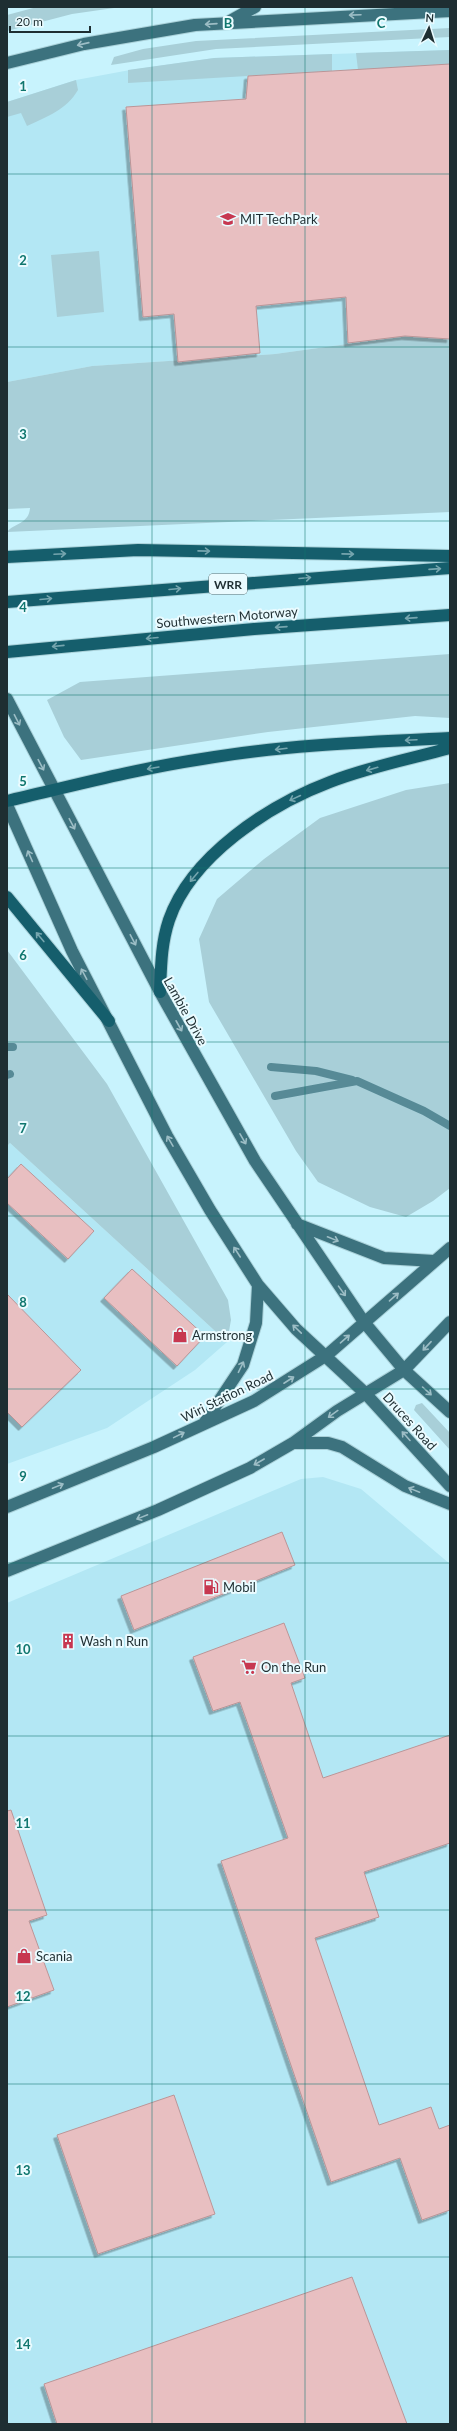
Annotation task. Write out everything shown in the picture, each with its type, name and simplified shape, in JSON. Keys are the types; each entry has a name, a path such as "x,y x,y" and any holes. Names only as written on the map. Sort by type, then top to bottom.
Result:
{"highway":[{"path":"7,557 138,550 450,556"},
{"name":"WRR","path":"7,602 450,568"},
{"name":"Southwestern Motorway","path":"7,652 254,629 450,615"},
{"path":"7,801 105,776 203,758 321,744 450,738"},
{"path":"160,992 161,951 169,919 186,887 215,852 285,802 330,782 450,748"},
{"path":"7,897 109,1021"}],"main road":[{"path":"227,22 255,7"},
{"path":"432,7 450,11"},
{"path":"7,63 84,44 147,32 227,22 450,11"},
{"name":"Lambie Drive","path":"7,699 160,992 255,1161 364,1322 404,1370"},
{"path":"7,805 72,951 167,1136 210,1210 258,1285 296,1329 327,1355"},
{"path":"297,1224 384,1258 434,1261"},
{"name":"Wiri Station Road","path":"7,1507 154,1447 254,1401 327,1355 450,1248"},
{"path":"205,1423 243,1365 256,1323 258,1285"},
{"path":"7,1571 205,1490 250,1468 293,1443 366,1393 404,1370 450,1322"},
{"name":"Druces Road","path":"327,1355 366,1393 450,1486"},
{"path":"404,1370 450,1412"},
{"path":"293,1443 328,1443 342,1447 405,1486 450,1504"}],"shaded area":[{"path":"37,7 121,7 72,14 7,31 7,15"},
{"path":"450,28 450,37 216,49 111,65 114,57 143,49 196,41"},
{"name":"MIT TechPark","path":"450,50 450,339 405,336 275,354 92,366 7,382 7,102 76,80 130,70 214,58"},
{"path":"450,50 450,64 358,70 356,53"},
{"path":"332,54 332,71 128,83 128,70 214,58"},
{"path":"76,80 78,90 68,103 56,112 27,126 21,113 7,117 7,102"},
{"path":"99,251 104,312 57,317 51,255"},
{"path":"405,336 450,339 450,512 7,532 27,517 30,508 7,509 7,382 92,366 275,354"},
{"path":"450,654 450,718 415,716 268,732 81,760 64,737 47,700 80,682"},
{"path":"450,783 450,1188 433,1201 406,1217 370,1207 318,1182 296,1151 209,1002 199,939 217,899 264,859 320,818 406,790"},
{"path":"7,950 107,1084 228,1300 231,1320 227,1342 10,1143 7,1146"},
{"path":"10,1143 227,1342 195,1370 107,1428 7,1464 7,1146"},
{"path":"422,1403 450,1433 450,1450 414,1410 416,1405"},
{"path":"323,1477 361,1489 450,1564 450,2424 7,2424 7,1603 301,1479"}],"building":[{"name":"MIT TechPark","path":"450,64 450,339 405,336 348,343 346,297 256,306 260,353 178,362 174,314 143,317 126,107 246,99 248,76"},
{"path":"21,1164 94,1231 68,1259 7,1203 7,1179"},
{"path":"132,1269 205,1336 177,1366 104,1298"},
{"path":"7,1294 81,1370 22,1427 7,1412"},
{"path":"282,1532 295,1565 134,1630 121,1596"},
{"path":"284,1623 305,1678 291,1683 323,1778 450,1735 450,1843 364,1872 379,1917 315,1938 379,2125 431,2107 439,2129 450,2125 450,2210 422,2220 400,2158 331,2182 221,1861 288,1838 240,1702 213,1711 193,1657"},
{"name":"Scania","path":"11,1810 47,1915 29,1921 54,1990 7,2007 7,1811"},
{"path":"174,2095 215,2214 98,2254 57,2135"},
{"path":"352,2277 407,2424 57,2424 44,2384"}],"waterway":[{"path":"7,1047 13,1047"},
{"path":"271,1067 316,1071 352,1080"},
{"path":"275,1096 357,1081 424,1111 450,1126"}],"place":[{"name":"MIT TechPark","path":"228,219"},
{"name":"Armstrong","path":"180,1335"},
{"name":"Mobil","path":"211,1587"},
{"name":"Wash n Run","path":"68,1641"},
{"name":"On the Run","path":"249,1667"},
{"name":"Scania","path":"24,1956"}]}
